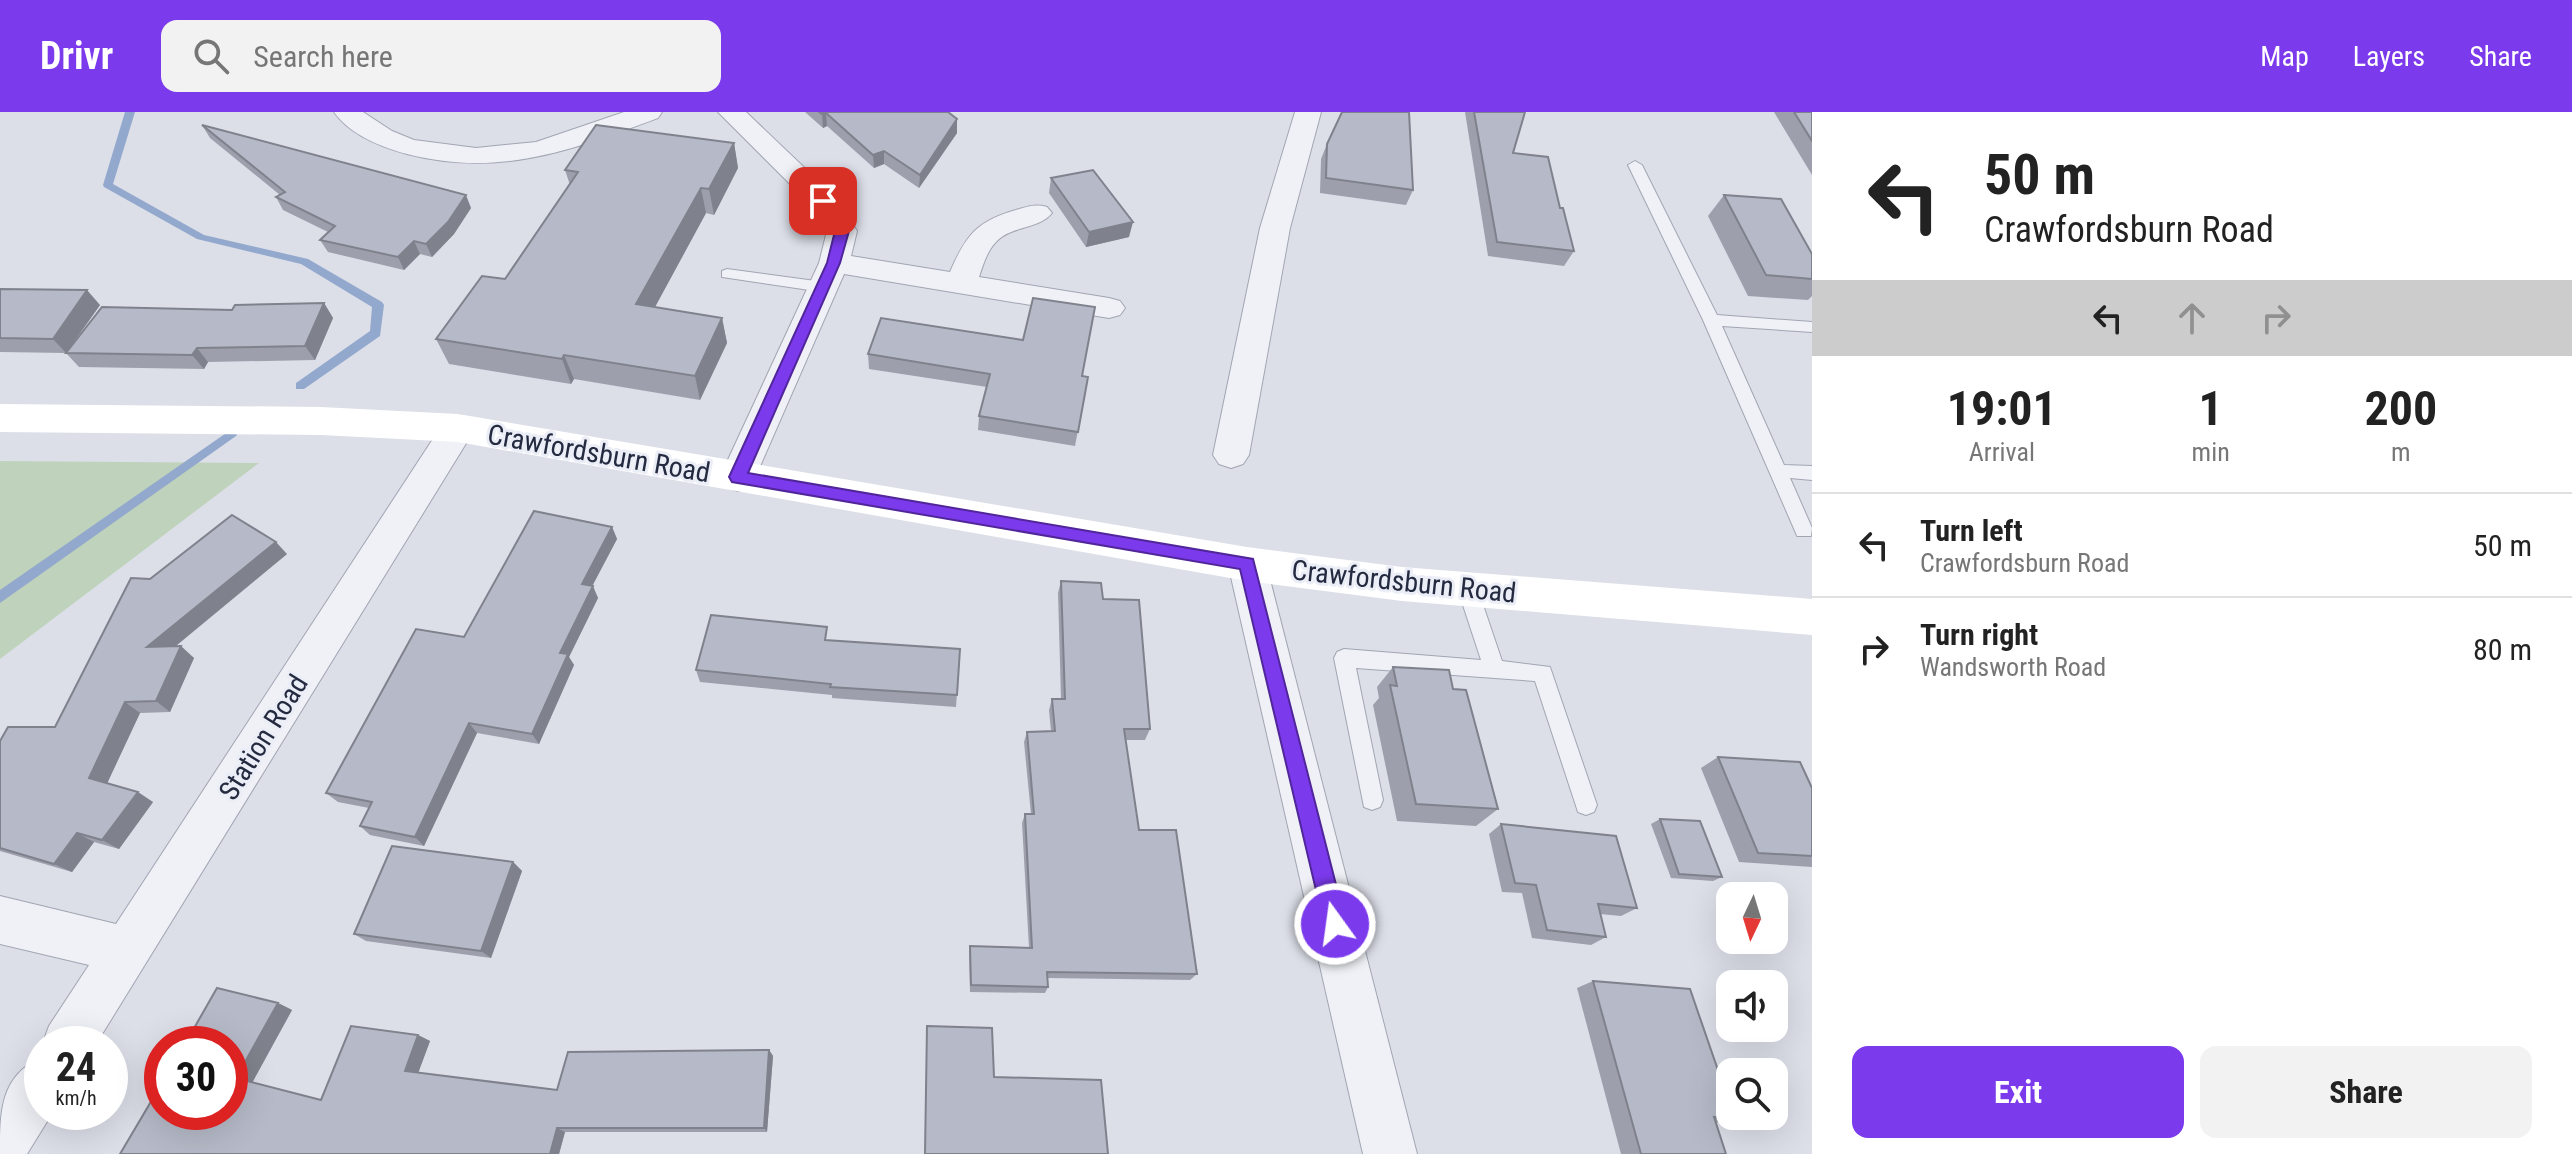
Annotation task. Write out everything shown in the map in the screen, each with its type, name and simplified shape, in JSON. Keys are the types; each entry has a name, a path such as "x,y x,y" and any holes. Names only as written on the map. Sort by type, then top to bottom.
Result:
{"main road":[{"name":"Crawfordsburn Road","path":"0,418 321,421 458,428 1247,564 1468,590 1812,617"}],"street":[{"path":"347,112 360,126 413,149 489,155 544,148 649,112"},
{"path":"731,112 823,201 842,231 828,275 738,477"},
{"path":"1231,455 1275,228 1308,112"},
{"path":"960,284 985,232 998,224 1037,213"},
{"path":"828,275 960,284 1109,308"},
{"name":"Station Road","path":"79,1026 458,428"},
{"path":"1247,564 1390,1154"},
{"path":"0,920 128,951"},
{"path":"0,1147 24,1110"}],"lane":[{"path":"1635,165 1711,320 1804,531"},
{"path":"727,274 828,275"},
{"path":"1711,320 1812,327"},
{"path":"1777,471 1812,473"},
{"path":"1468,590 1494,669"},
{"path":"1372,800 1344,658 1543,673 1586,805"}],"green space":[{"path":"0,461 259,463 0,659"}],"building":[{"path":"819,112 948,112 957,119 920,175 884,151 873,155 826,113"},
{"path":"1342,112 1409,112 1413,190 1326,178 1327,144"},
{"path":"1474,112 1525,112 1513,153 1548,157 1574,251 1497,242"},
{"path":"1794,112 1812,112 1812,141"},
{"path":"202,125 466,195 448,222 426,244 414,241 398,257 320,240 335,226 276,197 285,192"},
{"path":"596,125 734,143 709,189 701,188 636,304 722,318 695,376 436,339 482,276 505,279 578,172 565,170"},
{"path":"1093,170 1133,222 1089,232 1051,178"},
{"path":"1724,195 1781,199 1812,254 1812,279 1766,275"},
{"path":"0,289 87,290 53,339 0,338"},
{"path":"1033,298 1095,307 1082,376 1088,377 1078,432 979,416 990,374 868,354 881,318 1023,340"},
{"path":"324,303 305,346 197,348 192,355 66,353 102,307 232,310 235,305"},
{"path":"534,511 612,527 582,584 593,586 560,653 568,654 532,734 469,723 415,837 360,826 372,802 326,793 416,629 464,637"},
{"path":"232,515 276,542 147,647 181,646 156,701 125,702 89,778 138,792 102,840 77,833 54,864 0,848 0,741 8,727 55,727 131,578 150,579"},
{"path":"1061,581 1101,583 1103,599 1139,600 1150,729 1124,729 1139,830 1176,830 1197,974 1047,972 1048,987 971,985 970,946 1032,948 1025,814 1034,814 1027,732 1055,731 1052,699 1065,699"},
{"path":"711,615 827,627 825,640 960,649 957,695 830,687 831,684 696,670"},
{"path":"1393,667 1449,670 1453,689 1466,690 1498,809 1416,804 1390,685 1397,686"},
{"path":"1718,757 1800,762 1812,788 1812,856 1758,853"},
{"path":"1660,819 1700,821 1722,877 1679,874"},
{"path":"1501,824 1616,836 1637,908 1598,904 1606,937 1547,930 1536,885 1515,883"},
{"path":"392,846 513,862 481,951 354,934"},
{"path":"1593,981 1690,989 1716,1064 1714,1117 1726,1154 1641,1154"},
{"path":"217,988 278,1003 248,1057 248,1026 195,1026"},
{"path":"351,1026 418,1035 405,1071 557,1090 568,1052 769,1050 764,1128 557,1128 550,1154 120,1154 144,1113 144,1130 248,1130 248,1081 321,1100"},
{"path":"927,1026 992,1028 994,1077 1101,1080 1108,1154 925,1154"}],"waterway":[{"path":"130,112 108,185 201,237 304,261 378,305 376,333 300,386"},
{"path":"0,597 232,433"}],"route":[{"path":"823,201 842,231 834,263 738,477 1247,564 1335,924"}]}
